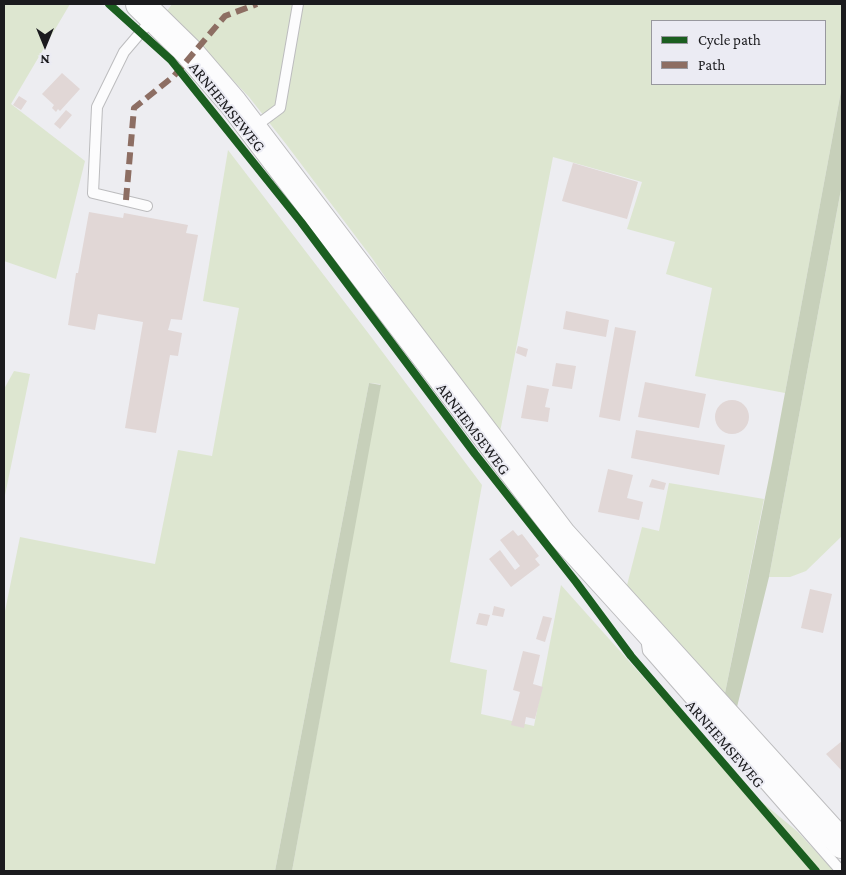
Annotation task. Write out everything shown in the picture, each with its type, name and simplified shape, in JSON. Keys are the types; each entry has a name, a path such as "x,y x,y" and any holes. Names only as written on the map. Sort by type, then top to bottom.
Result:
{"main road":[{"name":"ARNHEMSEWEG","path":"146,10 190,53 252,128 562,535 842,844"}],"lane":[{"path":"252,128 280,108 298,4"},
{"path":"146,10 97,107 93,192 147,206"},
{"path":"645,627 648,651 841,871"}],"green space":[{"path":"4,4 70,4 11,104 85,161 56,279 4,261"},
{"path":"172,4 842,4 842,86 785,393 695,376 712,288 666,274 675,242 627,229 642,182 553,157 500,432 419,326 372,258 249,97 167,11"},
{"path":"842,86 842,184 769,577 736,711 724,698 772,463"},
{"path":"228,150 482,485 450,662 487,670 481,714 534,726 561,585 694,734 751,793 798,832 834,871 292,871 380,384 369,383 275,871 4,871 4,616 20,537 155,564 178,450 212,456 239,308 203,301"},
{"path":"842,184 842,536 806,571 790,577 769,577"},
{"path":"14,371 30,374 4,500 4,389"},
{"path":"369,383 381,385 292,871 275,871"},
{"path":"669,483 764,499 724,698 626,589 642,527 659,531"}],"building":[{"path":"62,73 80,89 60,111 58,109 56,112 52,108 54,105 42,94"},
{"path":"19,96 27,101 21,110 13,105"},
{"path":"66,110 72,115 60,129 54,124"},
{"path":"573,163 638,182 627,219 562,201"},
{"path":"89,212 123,218 124,213 188,225 186,233 198,235 182,320 171,319 168,330 182,333 178,356 170,355 156,433 125,428 143,322 98,314 95,330 68,325 76,273 78,273"},
{"path":"566,311 609,320 606,337 563,329"},
{"path":"615,327 636,331 620,421 599,417"},
{"path":"518,346 528,349 526,357 516,353"},
{"path":"556,363 576,366 572,389 552,386"},
{"path":"645,382 706,394 699,428 638,417"},
{"path":"527,385 549,389 545,407 550,408 548,422 521,418"},
{"path":"732,400 739,401 744,405 748,410 748,424 744,429 739,433 732,434 725,433 720,429 716,424 715,417 716,410 720,405 725,401"},
{"path":"636,430 725,445 719,475 631,458"},
{"path":"608,469 633,475 627,498 643,502 639,520 598,512"},
{"path":"652,479 666,483 664,490 649,487"},
{"path":"513,530 518,536 522,534 539,556 535,559 540,565 511,587 489,559 500,550 515,570 520,566 500,540"},
{"path":"810,589 832,594 823,633 801,628"},
{"path":"494,606 505,609 503,617 492,615"},
{"path":"479,613 490,615 487,626 476,624"},
{"path":"543,616 552,618 545,642 536,639"},
{"path":"523,651 540,655 533,684 543,687 535,719 526,717 524,728 511,725 520,692 513,690"},
{"path":"842,741 842,771 826,754"}],"marked path":[{"path":"126,200 134,108 174,76 225,16 257,4"}],"cycle path":[{"path":"109,4 171,60 301,222 475,454 576,582 631,656 816,871"}]}
